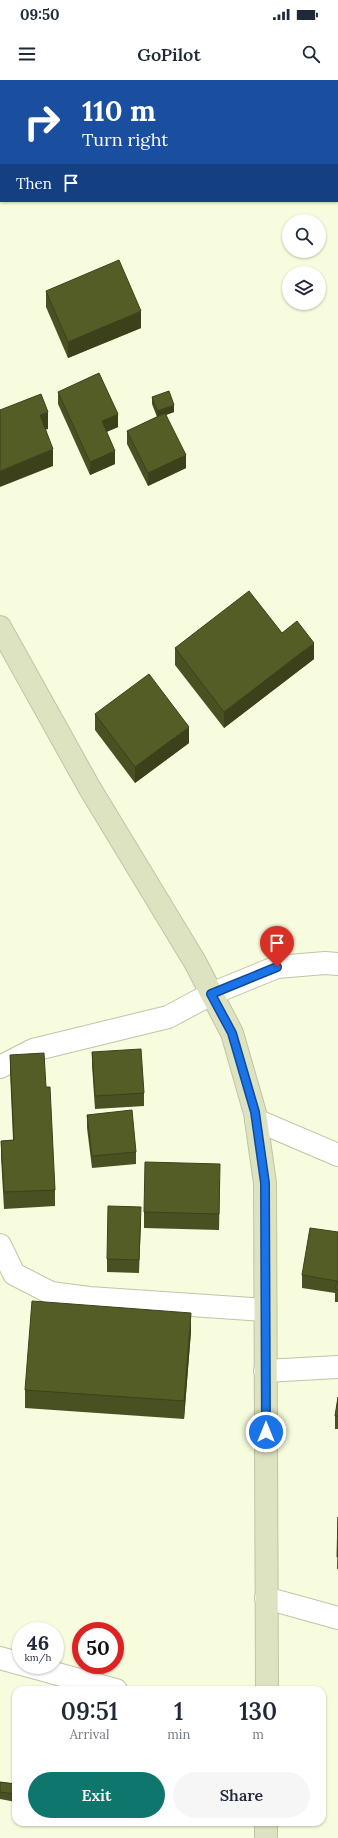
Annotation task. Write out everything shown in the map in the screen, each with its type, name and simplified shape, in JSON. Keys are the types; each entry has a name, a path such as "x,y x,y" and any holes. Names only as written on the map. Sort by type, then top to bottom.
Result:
{"main road":[{"path":"0,627 89,787 195,962 232,1033 256,1120 265,1183 267,1686"},
{"path":"266,1826 266,1838"}],"street":[{"path":"0,1067 33,1050 168,1017 211,994 277,967 325,963 338,964"},
{"path":"256,1120 338,1155"},
{"path":"0,1245 14,1274 51,1293 89,1298 265,1310"},
{"path":"265,1371 338,1367"},
{"path":"266,1598 338,1618"},
{"path":"0,1658 12,1661"},
{"path":"58,1674 101,1686"}],"building":[{"path":"119,260 141,311 68,342 46,291"},
{"path":"99,373 118,414 102,421 115,451 90,462 58,392"},
{"path":"169,391 174,405 157,411 152,397"},
{"path":"41,394 48,412 40,415 53,449 0,471 0,410"},
{"path":"165,413 186,455 148,473 127,431"},
{"path":"249,591 282,633 297,621 314,643 224,712 175,648"},
{"path":"149,674 189,727 135,767 95,714"},
{"path":"141,1049 144,1093 95,1096 92,1052"},
{"path":"44,1053 46,1087 50,1087 55,1190 4,1192 1,1141 14,1140 10,1055"},
{"path":"132,1110 136,1152 92,1156 87,1115"},
{"path":"145,1162 220,1164 219,1214 144,1212"},
{"path":"108,1206 141,1207 139,1260 107,1259"},
{"path":"310,1228 338,1232 338,1290 335,1289 337,1281 302,1275"},
{"path":"32,1301 191,1313 184,1401 25,1390"},
{"path":"338,1397 338,1416 335,1416"},
{"path":"338,1517 338,1557 337,1557"},
{"path":"0,1782 12,1784 12,1794 0,1792"}],"route":[{"path":"266,1432 265,1183 255,1112 232,1033 211,994 277,967"}]}
